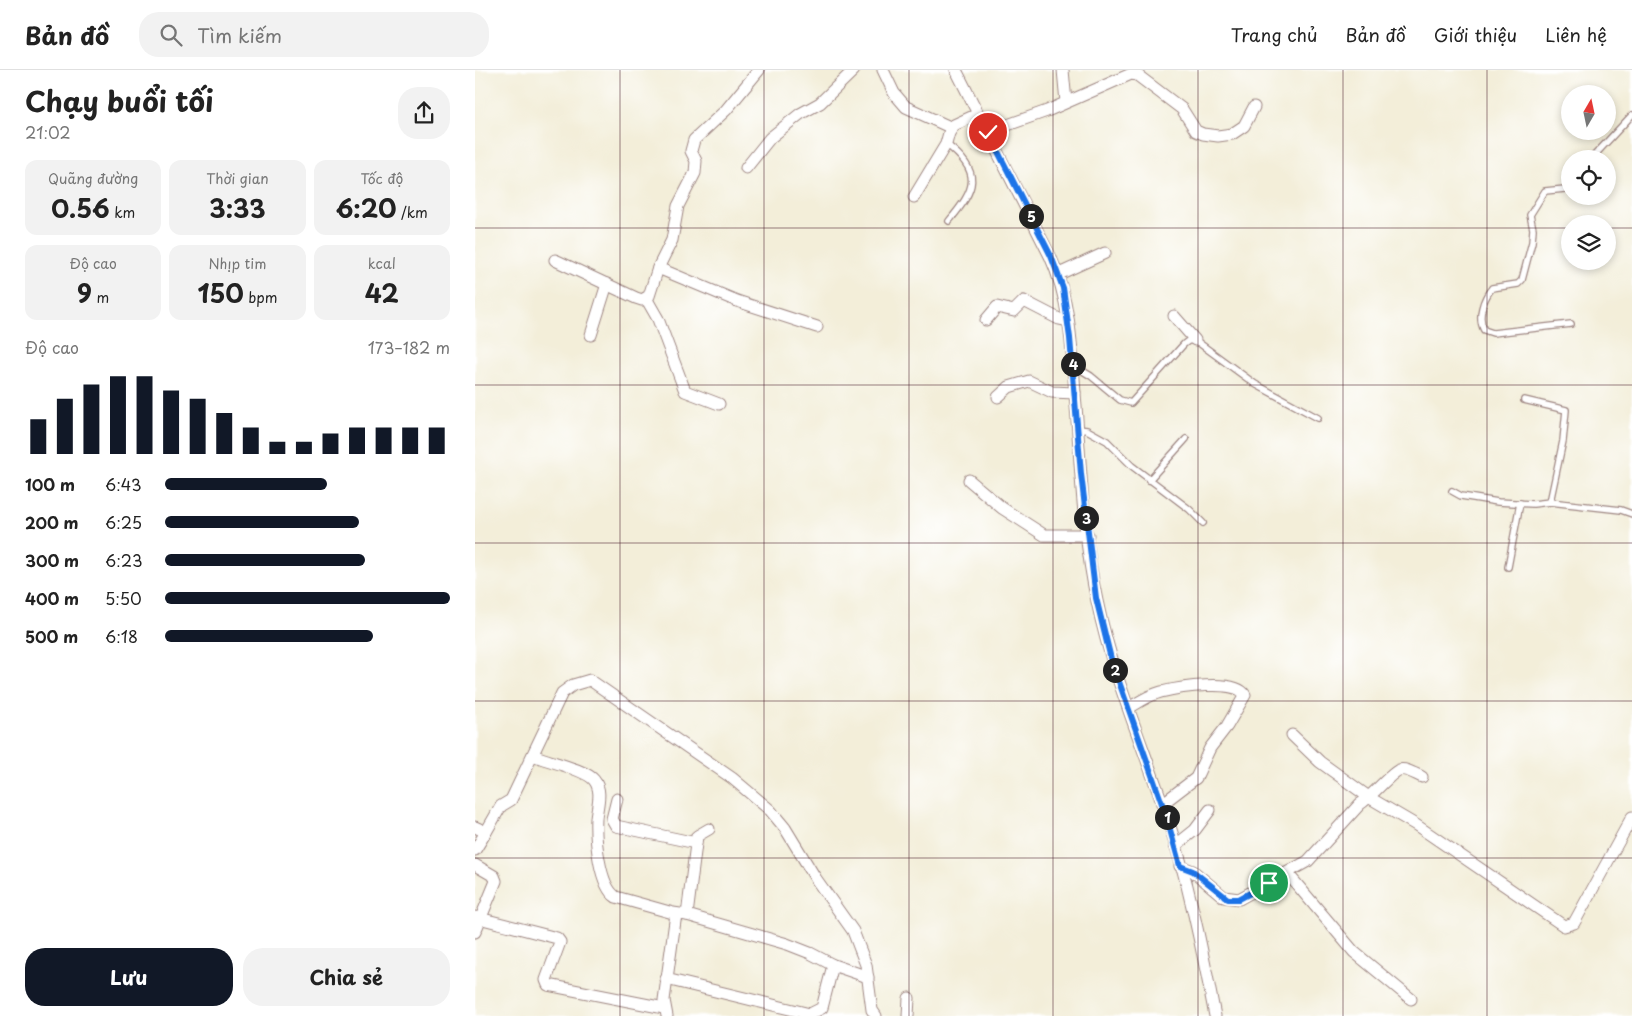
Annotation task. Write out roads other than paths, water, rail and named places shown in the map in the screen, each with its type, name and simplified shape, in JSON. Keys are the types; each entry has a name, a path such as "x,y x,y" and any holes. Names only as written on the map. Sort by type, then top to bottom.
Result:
{"street":[{"path":"646,298 671,240 678,206 695,173 696,162 691,151 694,140 731,104 759,70"},
{"path":"746,168 770,138 800,114 820,103 854,70"},
{"path":"883,70 894,93 905,107 952,128"},
{"path":"956,70 1059,274 1068,321 1087,535 1096,598 1103,631 1175,846 1215,1016"},
{"path":"1063,70 1066,102"},
{"path":"988,132 1047,112 1125,75 1137,75 1182,109 1196,131 1218,136 1232,134 1244,126 1254,107"},
{"path":"914,197 947,144 952,128 978,114"},
{"path":"1059,274 1105,253"},
{"path":"555,260 636,298 646,298"},
{"path":"658,268 737,301 817,327"},
{"path":"591,335 607,284"},
{"path":"646,298 658,319 685,391 719,404"},
{"path":"986,320 997,307 1005,307 1014,311 1024,301 1059,319 1068,321"},
{"path":"1174,316 1195,340"},
{"path":"998,397 1009,386 1029,380 1052,392 1075,393"},
{"path":"969,480 1002,508 1044,535 1087,535"},
{"path":"475,850 501,806 511,800 562,693 573,685 590,680 732,778 770,810 785,828 816,880 853,931 869,977 872,1010 876,1016"},
{"path":"1129,708 1160,692 1199,686 1238,689 1245,695 1227,726 1210,748 1196,778 1162,804"},
{"path":"1292,735 1320,762 1370,798 1408,820 1564,926 1574,923 1632,817"},
{"path":"537,757 584,774 593,778 596,783 599,798 596,818 597,840 604,882 609,893 616,897 787,944 810,952 833,966 869,977"},
{"path":"1180,866 1193,871 1223,896 1239,899 1288,874 1308,861 1360,804 1370,798 1400,770 1422,776"},
{"path":"617,799 612,819 617,826 696,843"},
{"path":"1175,846 1195,830 1210,810"},
{"path":"475,827 486,832"},
{"path":"477,918 557,938 559,942 546,982 548,984 666,1012 666,979 697,835 709,829"},
{"path":"475,865 494,876 496,881 477,918 475,932"},
{"path":"1288,874 1354,952 1411,999"},
{"path":"666,979 810,1014 822,1008 833,966"},
{"path":"908,1016 909,998"}],"lane":[{"path":"1599,150 1632,115"},
{"path":"947,144 961,155 972,172 973,177 965,199 949,221"},
{"path":"1561,189 1545,191 1531,210 1532,242 1522,280 1518,284 1492,288 1483,303 1481,326 1484,330 1493,334 1571,324"},
{"path":"1073,365 1091,376 1121,400 1131,403 1184,344 1195,340 1255,384 1318,418"},
{"path":"1524,400 1566,410 1563,441 1550,502"},
{"path":"1078,429 1087,430 1107,441 1149,480 1189,509 1203,524"},
{"path":"1149,480 1186,439"},
{"path":"1452,491 1475,499 1519,503 1550,502 1621,510 1632,514"},
{"path":"1508,567 1519,503"}]}
